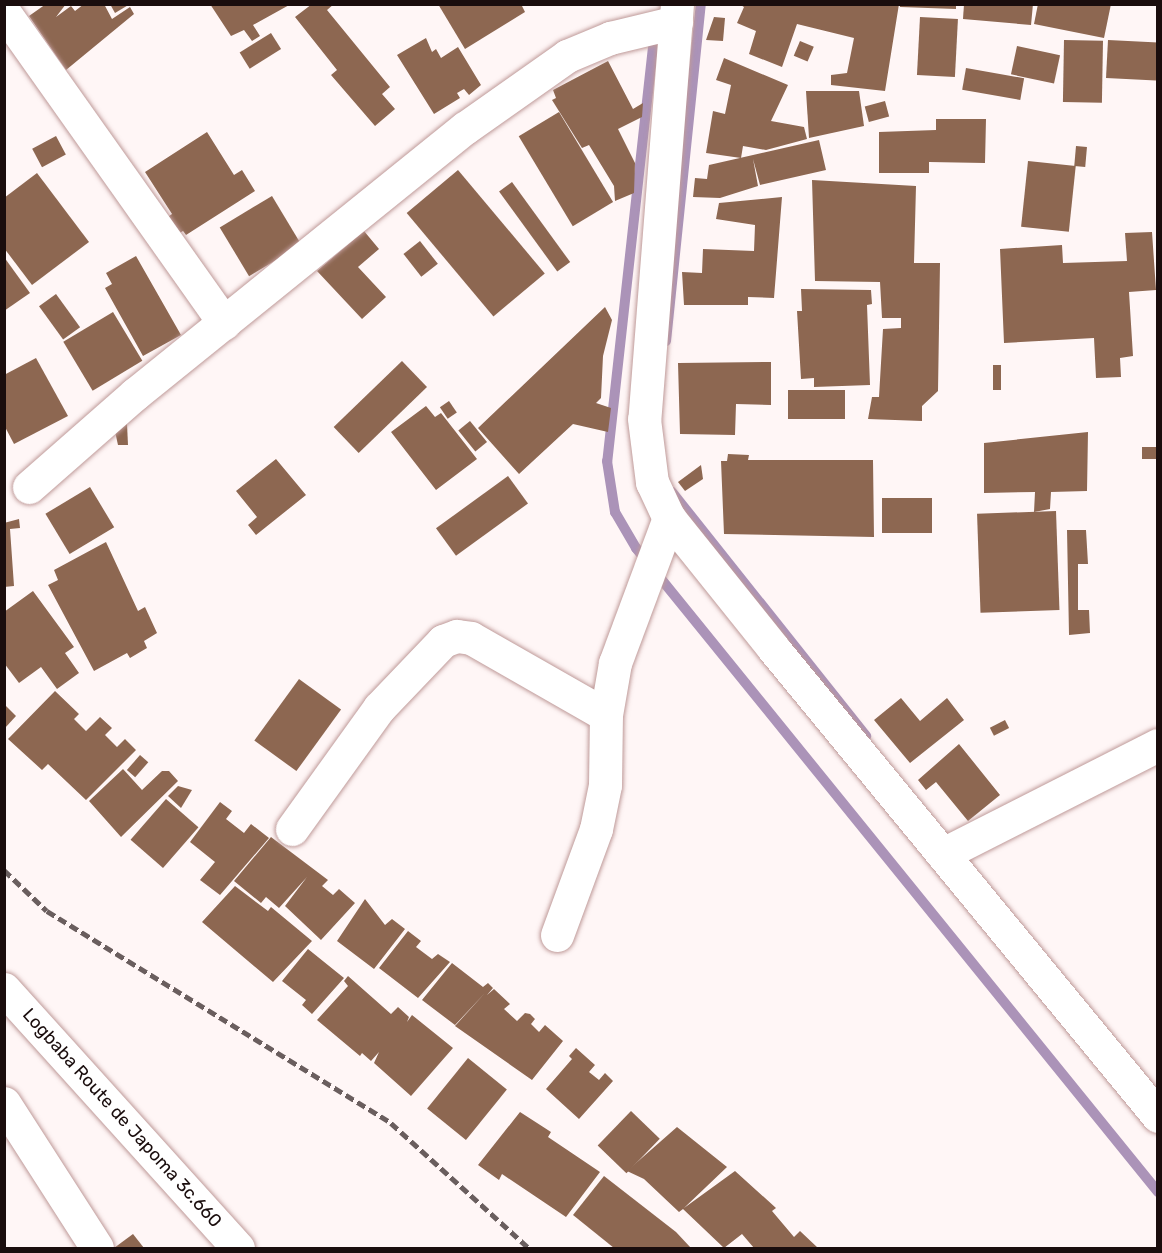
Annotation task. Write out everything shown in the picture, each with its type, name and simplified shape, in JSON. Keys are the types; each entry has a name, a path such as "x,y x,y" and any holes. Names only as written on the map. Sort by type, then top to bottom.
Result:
{"street":[{"path":"4,12 224,323"},
{"path":"29,487 224,323 465,128 567,56 677,13 644,419 652,482 669,518 1158,1116"},
{"path":"557,935 598,818 605,784 606,715 615,663 669,518"},
{"path":"292,829 379,708 443,641 457,636 471,638 606,715"},
{"path":"943,854 1158,745"},
{"name":"Logbaba Route de Japoma 3c.660","path":"4,989 238,1248"},
{"path":"4,1103 97,1248"}],"building":[{"path":"46,4 66,4 56,17 71,6 75,11 84,4 104,4 112,19 130,7 134,14 66,70 29,16"},
{"path":"110,4 130,4 115,13"},
{"path":"210,4 291,4 253,25 260,36 252,41 244,30 231,36"},
{"path":"312,4 334,4 327,10 390,87 382,94 395,109 375,126 331,75 337,70 295,17"},
{"path":"438,4 521,4 525,12 465,49"},
{"path":"739,4 899,4 885,91 831,85 831,75 847,73 854,38 797,24 782,67 749,54 756,31 737,23 744,7"},
{"path":"900,4 956,4 956,9 900,7"},
{"path":"964,4 1033,4 1031,25 963,19"},
{"path":"1038,4 1111,4 1104,38 1034,24"},
{"path":"714,17 725,18 723,41 706,40"},
{"path":"920,17 958,19 955,77 917,75"},
{"path":"271,33 281,49 250,69 240,53"},
{"path":"426,38 432,52 436,49 441,58 458,47 481,85 469,95 464,89 457,93 460,98 434,114 397,55"},
{"path":"1064,40 1103,41 1102,103 1063,102"},
{"path":"1108,40 1158,43 1156,81 1106,78"},
{"path":"800,41 814,47 808,62 794,56"},
{"path":"1017,46 1060,55 1054,84 1011,74"},
{"path":"724,58 788,85 771,121 804,127 807,139 766,150 743,146 741,158 706,153 713,111 725,114 731,85 716,80"},
{"path":"608,61 633,109 643,103 642,117 618,129 635,163 634,193 615,201 614,186 589,145 582,148 552,100 556,98 553,90"},
{"path":"966,68 1024,78 1020,100 962,90"},
{"path":"806,91 859,91 864,126 809,138"},
{"path":"885,101 889,116 869,122 865,106"},
{"path":"559,112 613,202 573,226 519,136"},
{"path":"936,119 986,119 985,163 929,162 929,173 879,173 879,132 936,130"},
{"path":"207,132 234,175 242,170 255,191 186,235 183,231 173,237 162,221 172,214 145,172"},
{"path":"56,136 66,155 42,167 32,149"},
{"path":"819,140 826,170 760,185 753,159 758,186 720,198 693,197 695,178 707,179 709,165"},
{"path":"1076,146 1087,147 1085,167 1074,166"},
{"path":"1028,161 1076,166 1069,232 1021,227"},
{"path":"458,170 545,273 493,316 407,213"},
{"path":"37,173 89,242 32,285 4,248 4,198"},
{"path":"812,180 916,186 914,263 940,263 938,391 922,406 922,421 868,419 872,397 879,397 883,329 901,328 901,318 882,318 880,282 815,281"},
{"path":"512,182 570,262 557,271 499,191"},
{"path":"272,196 301,245 249,276 220,227"},
{"path":"782,197 774,298 748,297 748,305 684,305 682,272 702,273 703,249 754,251 755,225 716,219 719,203"},
{"path":"364,231 379,249 358,267 386,297 362,319 317,271"},
{"path":"1152,232 1156,290 1129,292 1133,356 1120,358 1121,377 1096,378 1094,338 1004,343 1000,249 1062,245 1063,263 1127,261 1125,233"},
{"path":"420,241 438,264 421,277 403,254"},
{"path":"136,256 181,335 143,356 105,288 112,284 106,273"},
{"path":"4,257 30,293 4,311"},
{"path":"801,289 871,290 872,304 867,305 870,385 814,387 814,378 801,379 797,311 802,311"},
{"path":"56,294 80,327 63,340 39,306"},
{"path":"605,307 612,320 603,356 601,398 596,403 611,408 608,432 573,424 519,474 478,428"},
{"path":"113,312 142,361 93,391 63,342"},
{"path":"36,358 68,416 14,444 4,425 4,375"},
{"path":"402,361 427,387 359,453 334,427"},
{"path":"771,362 771,405 736,404 735,435 680,434 678,363"},
{"path":"993,365 1001,365 1001,390 993,390"},
{"path":"788,390 845,390 845,419 788,419"},
{"path":"449,401 457,413 448,419 440,407"},
{"path":"426,406 435,417 441,413 477,459 436,490 391,432"},
{"path":"470,421 487,442 475,451 458,430"},
{"path":"127,424 128,445 118,445 114,427"},
{"path":"1088,432 1087,491 1051,492 1050,509 1034,512 1035,492 984,493 984,443"},
{"path":"1142,447 1158,447 1158,459 1142,459"},
{"path":"728,454 749,455 748,460 873,460 874,537 724,534 721,461 727,461"},
{"path":"276,459 306,495 256,535 248,525 257,517 236,491"},
{"path":"701,465 703,479 685,491 678,482"},
{"path":"508,476 528,504 456,556 436,528"},
{"path":"90,487 114,527 70,554 45,514"},
{"path":"882,498 932,498 932,533 882,533"},
{"path":"1056,511 1059,610 981,613 977,514"},
{"path":"19,519 20,528 10,529 14,586 4,587 4,523"},
{"path":"1067,530 1086,530 1088,564 1078,564 1078,610 1089,610 1090,633 1069,635"},
{"path":"106,542 138,611 145,607 157,633 144,641 147,648 130,658 127,653 94,671 48,585 58,580 54,570"},
{"path":"33,591 74,647 65,653 79,673 57,689 41,667 19,683 4,663 4,612"},
{"path":"299,679 341,710 296,771 254,740"},
{"path":"55,691 79,714 74,719 86,731 100,717 112,728 105,735 117,747 125,739 136,750 86,800 48,764 42,770 8,739"},
{"path":"901,698 920,721 947,698 964,720 910,763 874,720"},
{"path":"5,705 16,716 5,728"},
{"path":"1005,720 1009,728 994,736 990,728"},
{"path":"959,744 1000,795 968,821 936,782 926,790 918,780"},
{"path":"140,755 148,762 135,777 127,770"},
{"path":"123,769 142,790 162,771 169,771 178,781 121,837 89,801"},
{"path":"178,786 192,790 181,808 168,796"},
{"path":"166,799 198,827 163,868 131,840"},
{"path":"220,802 232,811 226,819 244,833 251,824 269,838 220,895 200,880 215,862 190,842"},
{"path":"271,837 328,880 322,886 333,895 339,889 355,903 321,940 285,906 307,877 279,908 266,897 261,903 234,881"},
{"path":"235,886 268,911 271,907 312,941 273,982 202,922"},
{"path":"365,899 385,925 392,919 405,929 374,969 337,941"},
{"path":"408,931 421,941 416,947 432,959 438,954 450,962 418,998 379,968"},
{"path":"308,949 344,978 312,1014 302,1005 306,1000 282,981"},
{"path":"452,963 483,987 488,983 493,988 487,995 494,989 510,1004 504,1009 517,1021 525,1013 530,1014 535,1019 531,1024 539,1032 545,1025 563,1041 532,1080 455,1026 485,993 455,1025 422,1000"},
{"path":"348,976 391,1014 398,1007 409,1017 407,1022 412,1015 453,1048 411,1096 374,1063 379,1052 371,1061 362,1053 360,1056 317,1020 348,986 344,981"},
{"path":"576,1048 595,1065 589,1072 599,1080 605,1073 613,1081 579,1119 546,1089 572,1059 569,1056"},
{"path":"468,1058 507,1089 466,1140 427,1109"},
{"path":"631,1111 660,1139 626,1173 598,1146"},
{"path":"520,1112 551,1132 548,1137 600,1172 566,1217 502,1174 499,1180 478,1165"},
{"path":"677,1127 727,1167 684,1208 735,1171 776,1208 772,1211 794,1237 800,1231 818,1248 754,1248 742,1234 724,1248 683,1209 679,1212 644,1179 627,1171"},
{"path":"604,1176 676,1232 691,1248 614,1248 573,1215"},
{"path":"133,1234 144,1248 114,1248"}],"waterway":[{"path":"666,341 701,4"},
{"path":"653,47 607,461 615,512 636,548 1158,1192"},
{"path":"672,492 866,736"}],"railway":[{"path":"4,870 47,911 391,1123 529,1248"}]}
